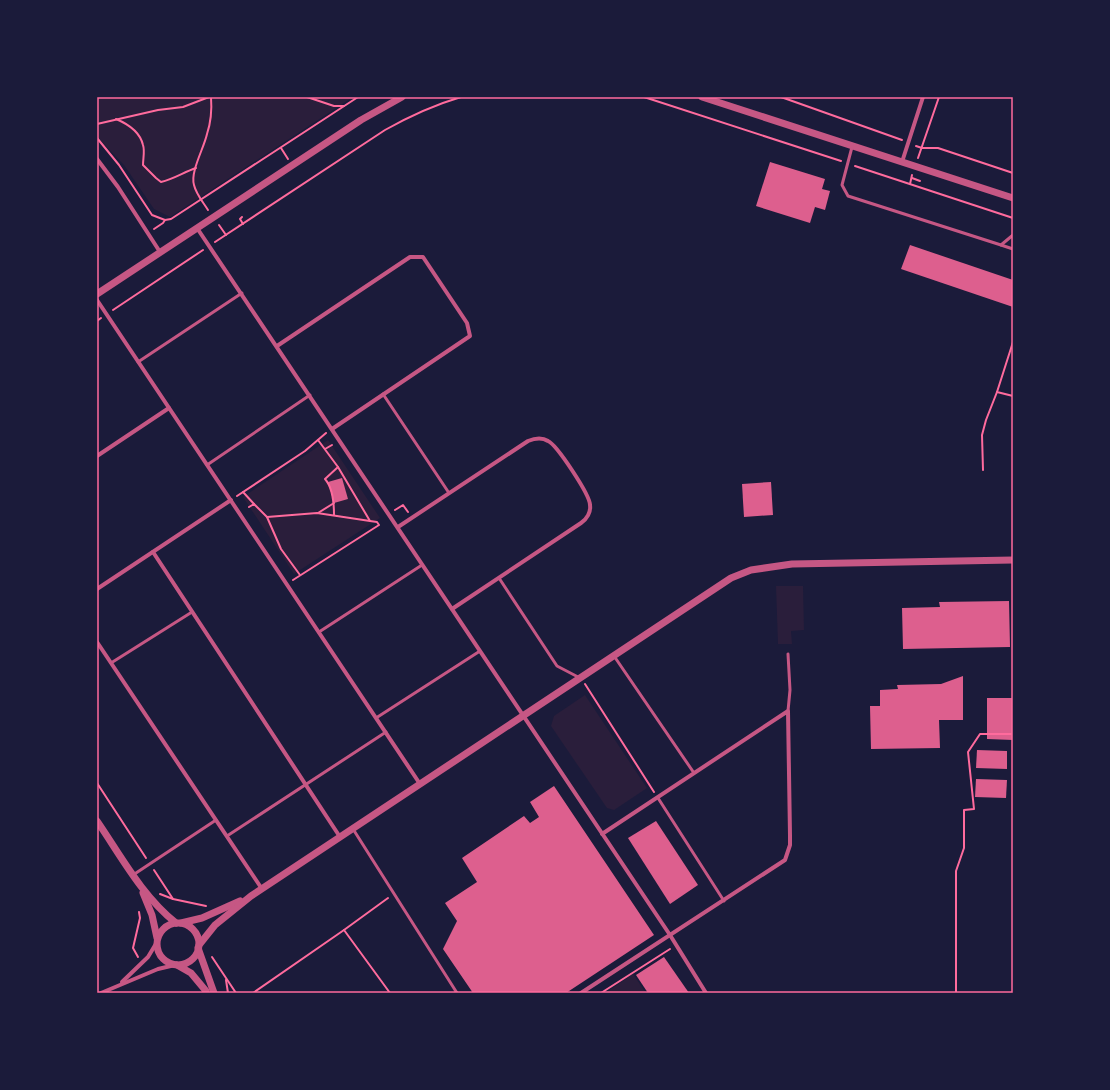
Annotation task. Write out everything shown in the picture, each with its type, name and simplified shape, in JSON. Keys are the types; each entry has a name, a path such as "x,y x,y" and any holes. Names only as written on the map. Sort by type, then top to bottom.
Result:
{"street":[{"path":"97,294 362,120 402,97"},
{"path":"702,97 1013,198"},
{"path":"902,162 923,97"},
{"path":"97,159 118,187 160,252"},
{"path":"197,228 242,293 670,935 706,993"},
{"path":"277,346 410,257 422,256 467,323 470,336 332,428"},
{"path":"97,300 420,784"},
{"path":"97,456 169,408"},
{"path":"398,527 528,441 538,438 548,440 556,447 587,494 590,509 584,520 452,609"},
{"path":"97,589 231,500"},
{"path":"153,552 340,836"},
{"path":"100,993 158,969 184,964 191,960 196,955 199,946 215,925 251,896 731,578 751,570 792,564 1013,560"},
{"path":"97,642 262,889"},
{"path":"602,834 788,711"},
{"path":"581,993 785,860 790,845 788,711"},
{"path":"97,821 140,886 158,907 178,923 192,928 196,933 214,993"},
{"path":"140,886 152,915 158,952 161,957 166,962 176,965 191,973 207,992"},
{"path":"120,985 148,957 162,930 171,924 202,918 251,896"}],"lane":[{"path":"852,146 842,185 848,196 1013,249"},
{"path":"1001,245 1013,235"},
{"path":"138,362 242,293"},
{"path":"383,394 449,493"},
{"path":"207,465 310,395"},
{"path":"319,632 422,565"},
{"path":"499,578 557,666 580,678"},
{"path":"111,663 192,612"},
{"path":"376,718 480,651"},
{"path":"788,654 790,690 788,711"},
{"path":"614,656 694,774"},
{"path":"227,836 386,732"},
{"path":"658,798 724,900"},
{"path":"133,875 216,820"},
{"path":"353,828 457,993"}],"path":[{"path":"97,124 146,114 158,110 183,107 210,97 210,120 207,135 193,180 194,186 201,200"},
{"path":"307,97 334,106 345,106"},
{"path":"97,138 123,170 152,215 165,220 172,219 358,97"},
{"path":"97,321 385,130 408,117 438,104 461,97"},
{"path":"644,97 1013,218"},
{"path":"781,97 922,148 938,148 1013,172"},
{"path":"910,184 939,97"},
{"path":"116,119 136,131 143,145 143,165 162,182 196,168"},
{"path":"912,178 920,181"},
{"path":"242,217 240,219 243,224"},
{"path":"148,234 164,223 165,220"},
{"path":"983,470 982,435 1013,342"},
{"path":"997,392 1013,396"},
{"path":"231,500 305,451 332,428"},
{"path":"318,440 338,467 370,521"},
{"path":"324,449 332,446"},
{"path":"334,515 334,503 328,482 325,479 338,467"},
{"path":"243,492 267,517 281,549 300,575"},
{"path":"317,513 334,503"},
{"path":"249,507 254,504"},
{"path":"395,510 403,505 408,512"},
{"path":"267,517 317,513 377,522 379,525 286,584"},
{"path":"580,678 658,798"},
{"path":"956,993 956,871 964,848 964,810 974,809 968,752 980,734 1013,734"},
{"path":"97,783 173,899"},
{"path":"140,886 173,899 206,906 213,904"},
{"path":"253,993 344,930 394,893"},
{"path":"344,930 390,993"},
{"path":"601,993 676,945"},
{"path":"212,957 236,993"},
{"path":"226,979 228,993"}],"shaded area":[{"path":"97,97 353,97 170,217 154,209 124,165 97,137"},
{"path":"328,440 380,518 294,574 243,497"},
{"path":"776,586 803,586 804,630 791,631 792,644 778,644"},
{"path":"585,695 647,788 614,810 607,808 551,726 554,716"},
{"path":"633,974 646,993 605,993"}],"building":[{"path":"770,162 825,179 822,189 830,191 825,210 815,207 810,223 756,206"},
{"path":"910,245 1013,280 1013,307 901,269"},
{"path":"342,478 348,499 334,503 328,482"},
{"path":"771,482 773,515 744,517 742,484"},
{"path":"1009,601 1010,647 903,649 902,608 940,607 939,602"},
{"path":"963,676 963,720 939,720 940,748 871,749 870,706 880,706 880,690 898,689 897,685 941,684"},
{"path":"987,698 1013,698 1013,740 987,739"},
{"path":"977,750 1007,751 1007,769 976,768"},
{"path":"976,779 1007,780 1006,798 975,797"},
{"path":"554,786 654,935 566,993 473,993 443,949 457,921 445,903 477,882 462,858 524,816 530,823 539,817 530,802"},
{"path":"656,821 698,885 670,904 628,838"},
{"path":"664,957 689,993 648,993 636,975"}]}
